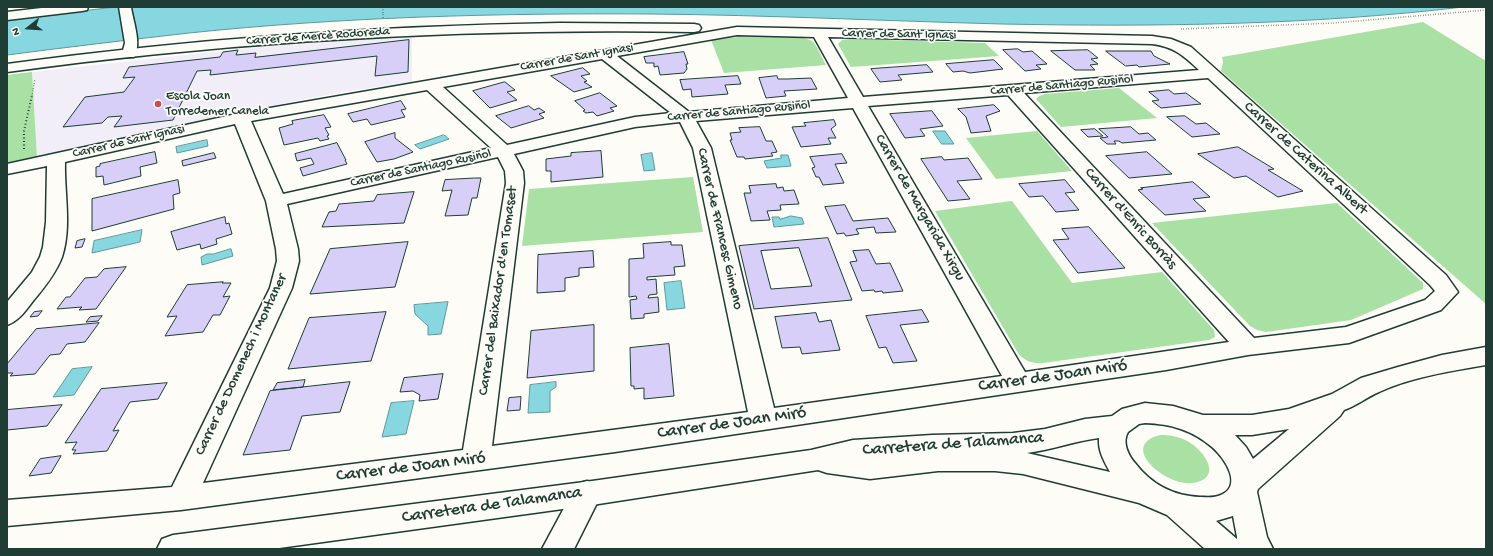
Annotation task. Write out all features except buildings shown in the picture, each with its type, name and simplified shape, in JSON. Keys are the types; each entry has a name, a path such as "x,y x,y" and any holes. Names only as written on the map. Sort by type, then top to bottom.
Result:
{"street":[{"path":"7,16 82,7"},
{"path":"125,7 131,43 129,54"},
{"name":"Carrer de Mercè Rodoreda","path":"631,26 649,30 650,38 642,47"},
{"name":"Carrer de Mercè Rodoreda","path":"7,68 41,63 271,39 368,32 509,27 631,26 722,29 737,31"},
{"name":"Carrer de Sant Ignasi","path":"7,169 241,118 737,31 1156,41"},
{"name":"Carrer de Margarida Xirgu","path":"819,34 1018,382"},
{"name":"Carrer de Caterina Albert","path":"1156,41 1166,42 1186,50 1438,280 1447,292"},
{"name":"Carrer de Francesc Gimeno","path":"605,54 686,117 702,148 763,420"},
{"name":"Carrer de Santiago Rusiñol","path":"276,201 635,122 1211,73"},
{"name":"Carrer del Baixador d'en Tomaset","path":"431,85 504,151 514,171 515,183 476,459"},
{"name":"Carrer d'Enric Borràs","path":"1013,91 1248,347"},
{"name":"Carrer de Domenech i Montaner","path":"181,498 281,288 288,261 287,249 276,201 241,118"},
{"path":"7,317 33,285 51,258 56,218 46,161"},
{"name":"Carrer de Joan Miró","path":"7,513 181,498 476,459 763,420 1248,347 1349,335 1433,305 1447,292"},
{"path":"1201,425 1252,425 1291,419 1341,401 1370,385 1404,373 1486,356"},
{"path":"1257,549 1252,536 1244,488 1244,470 1238,458 1225,442 1201,425 1182,417 1163,413 1145,413 1130,417 1118,425 1113,434 1112,445 1115,457 1122,470 1133,482 1148,493 1177,506 1199,510 1218,509 1233,503 1244,488 1341,401"},
{"name":"Carretera de Talamanca","path":"173,549 812,461 853,451 947,445 1013,444 1045,440 1085,429 1118,425"},
{"name":"Carretera de Talamanca","path":"812,461 870,468 938,460 995,460 1022,463 1148,493"},
{"path":"558,549 587,493"},
{"path":"1177,506 1227,549"}],"path":[{"path":"382,19 383,7"},
{"path":"1177,29 1281,27 1369,22 1486,10"},
{"path":"41,63 36,69 34,89 23,129 24,153 46,161"}],"shaded area":[{"name":"Escola Joan Torredemer Canela","path":"412,37 412,82 343,92 222,115 37,157 32,72 267,46"}],"green space":[{"path":"1423,22 1486,61 1486,304 1221,71 1223,62 1222,57"},
{"path":"748,36 781,36 807,39 814,43 826,65 724,73 711,40"},
{"path":"842,40 985,43 999,56 851,67 838,44"},
{"path":"32,72 37,157 7,164 7,75"},
{"path":"1119,88 1157,118 1061,127 1036,99 1045,94"},
{"path":"1037,131 1072,171 996,179 966,138"},
{"path":"693,177 703,232 522,246 529,189"},
{"path":"1012,201 1072,283 1162,272 1214,330 1215,337 1209,340 1043,363 1032,362 1023,358 1018,353 935,211"},
{"path":"1337,203 1423,283 1423,289 1351,320 1266,332 1257,330 1250,326 1152,223"},
{"path":"1160,435 1184,439 1199,450 1208,463 1208,475 1203,480 1193,483 1182,483 1171,479 1151,465 1145,456 1143,448 1148,440"}],"water":[{"path":"116,7 1463,7 1349,18 1175,25 1002,24 650,14 477,15 304,23 189,33 7,55 7,20"},
{"path":"933,131 945,131 954,144 942,144"},
{"path":"444,135 449,139 420,149 415,145"},
{"path":"207,140 208,146 177,153 176,147"},
{"path":"652,153 655,170 644,171 641,155"},
{"path":"781,155 788,155 791,166 767,168 764,161 781,158"},
{"path":"791,216 802,218 804,224 774,227 772,217 779,217 780,219"},
{"path":"142,230 140,242 92,253 94,241"},
{"path":"231,249 233,256 202,265 201,257 207,254 213,254"},
{"path":"681,281 685,308 667,310 664,283"},
{"path":"448,302 441,334 428,335 428,326 415,314 414,305"},
{"path":"92,367 74,395 53,397 72,369"},
{"path":"556,382 556,387 550,391 550,412 528,413 530,385"},
{"path":"414,401 406,434 382,437 391,403"}],"place":[{"name":"Escola Joan Torredemer Canela","path":"158,104"}]}
